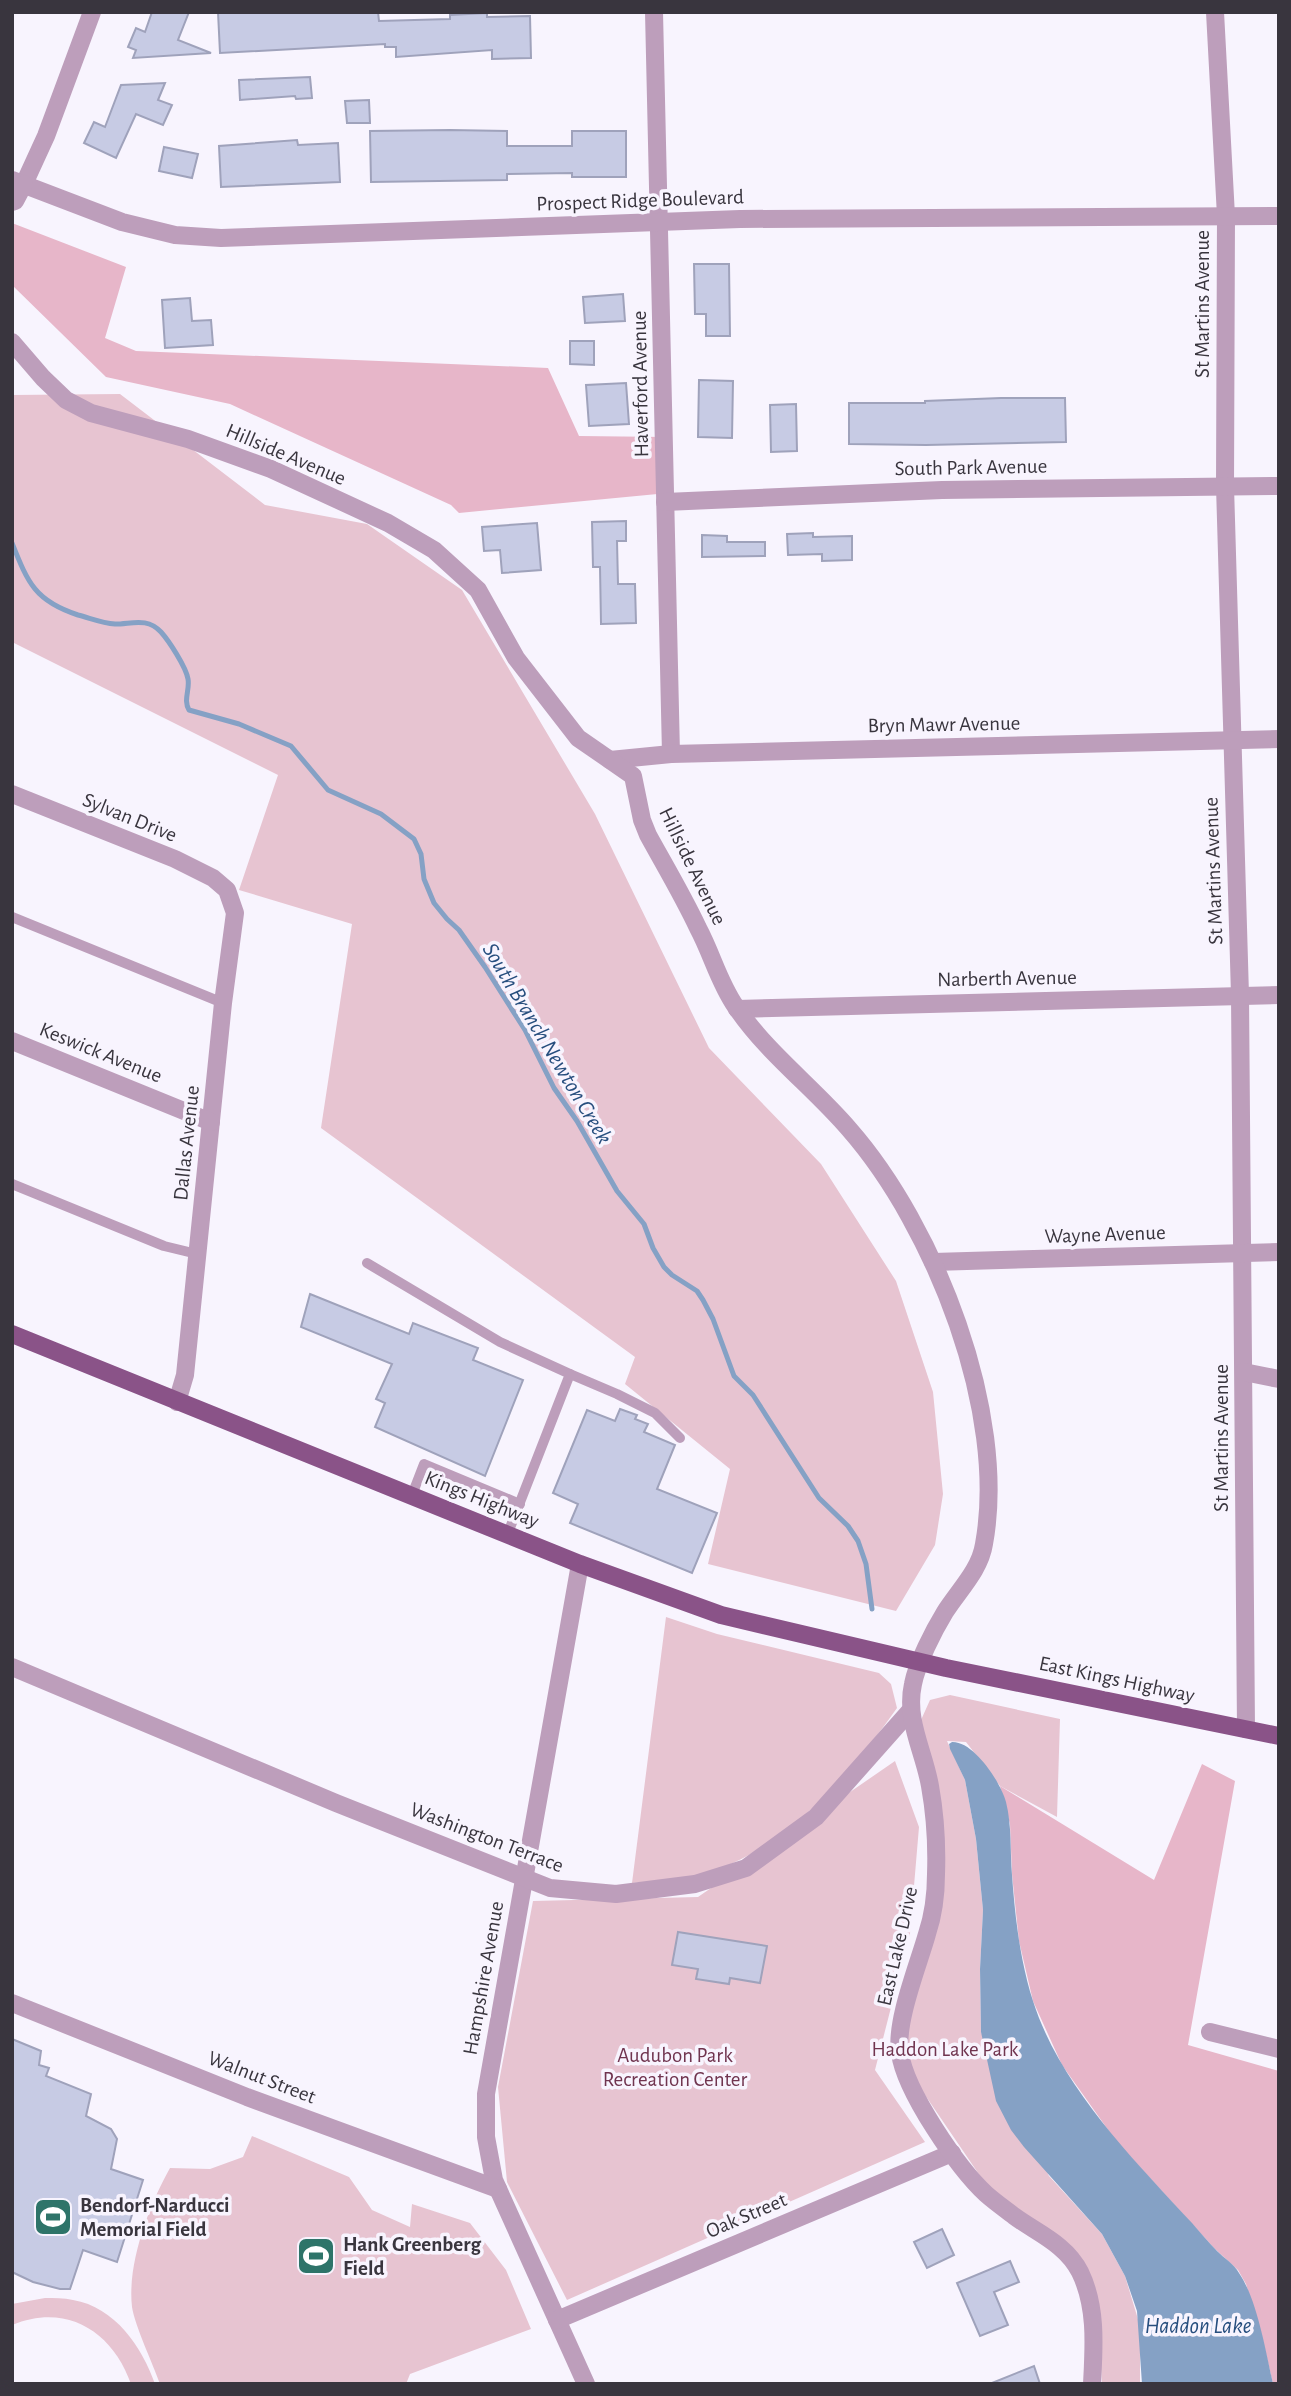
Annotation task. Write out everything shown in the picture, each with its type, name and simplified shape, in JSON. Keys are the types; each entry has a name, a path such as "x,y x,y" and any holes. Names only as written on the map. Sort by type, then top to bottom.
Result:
{"main road":[{"name":"Kings Highway","path":"12,1334 580,1564 721,1615 922,1660 946,1668"},
{"name":"East Kings Highway","path":"946,1668 1279,1736"}],"street":[{"path":"12,202 15,201 18,182 46,136 92,12"},
{"name":"Haverford Avenue","path":"654,12 671,754"},
{"name":"St Martins Avenue","path":"1215,12 1226,216 1224,486 1240,995 1246,1729"},
{"name":"Prospect Ridge Boulevard","path":"18,182 121,222 175,235 221,238 740,219 1279,216"},
{"name":"Hillside Avenue","path":"14,346 66,400 91,413 188,439 271,469 399,529 435,550 478,590 516,658 578,738 633,775 642,820 648,835 699,930 725,990 771,1050 850,1130 906,1210 933,1262 964,1342 982,1416 989,1477 984,1550 967,1582 946,1611 922,1660"},
{"name":"South Park Avenue","path":"665,502 942,490 1279,486"},
{"name":"Bryn Mawr Avenue","path":"610,760 671,754 1279,739"},
{"name":"Sylvan Drive","path":"12,794 175,859 213,878 227,890"},
{"name":"Dallas Avenue","path":"177,1402 185,1375 223,1003 235,913 227,890"},
{"name":"Narberth Avenue","path":"737,1009 1279,995"},
{"name":"Keswick Avenue","path":"12,1041 211,1122"},
{"name":"Wayne Avenue","path":"933,1262 1279,1252"},
{"path":"1244,1372 1279,1379"},
{"name":"Hampshire Avenue","path":"580,1564 486,2094 486,2137 494,2180 586,2384"},
{"name":"East Lake Drive","path":"922,1660 913,1681 910,1711 930,1786 936,1875 929,1928 905,2006 898,2048 904,2073 952,2153 985,2193 1020,2220 1056,2242 1077,2267 1089,2294 1093,2315 1092,2384"},
{"name":"Washington Terrace","path":"12,1667 335,1803 550,1888 616,1894 695,1884 746,1868 816,1817 910,1711"},
{"name":"Walnut Street","path":"12,2003 247,2097 498,2189"},
{"path":"1210,2032 1279,2049"},
{"name":"Oak Street","path":"557,2320 952,2153"}],"lane":[{"path":"12,916 223,1003"},
{"path":"12,1184 164,1246 197,1254"},
{"path":"367,1263 500,1342 655,1413 680,1438"},
{"path":"508,1533 570,1374"},
{"path":"412,1495 424,1464 520,1504"}],"green space":[{"path":"120,394 265,505 367,524 462,590 595,814 709,1048 821,1164 896,1281 933,1392 943,1494 935,1545 896,1611 708,1564 730,1469 625,1384 635,1357 321,1128 352,924 239,890 278,775 12,642 12,395"},
{"path":"666,1617 717,1634 879,1673 891,1684 897,1708 834,1787 785,1832 728,1866 696,1877 632,1883"},
{"name":"Haddon Lake Park","path":"950,1695 1060,1719 1057,1817 1000,1786 966,1742 947,1741 965,1780 976,1839 983,1910 981,2032 1049,2176 1102,2234 1125,2276 1140,2326 1140,2384 1102,2384 1098,2317 1082,2264 989,2189 910,2073 903,2047 934,1926 921,1720 930,1700"},
{"name":"Audubon Park Recreation Center","path":"895,1761 919,1827 910,1933 875,2070 925,2142 567,2300 507,2182 498,2087 533,1901 698,1897"},
{"name":"Hank Greenberg Field","path":"252,2136 349,2177 372,2210 410,2227 412,2204 470,2223 506,2270 531,2329 410,2374 406,2384 160,2384 132,2307 131,2290 136,2254 147,2217 170,2168 210,2169 243,2157"},
{"path":"45,2298 88,2304 114,2320 143,2356 155,2384 131,2384 113,2350 100,2336 85,2326 51,2317 12,2325 12,2304"}],"shaded area":[{"path":"12,223 126,267 105,338 136,351 548,368 579,436 666,437 668,493 459,513 451,505 230,404 106,377 12,285"},
{"path":"1202,1764 1235,1781 1188,2045 1279,2071 1279,2384 1273,2384 1246,2284 1238,2270 1215,2249 1116,2141 1062,2065 1033,2001 1019,1941 1010,1824 1000,1786 1154,1880"}],"water":[{"name":"Haddon Lake","path":"952,1742 969,1748 985,1764 999,1784 1006,1802 1021,1954 1028,1986 1045,2032 1061,2063 1100,2120 1210,2244 1237,2270 1256,2311 1273,2384 1142,2384 1137,2311 1125,2276 1102,2234 1024,2147 1011,2130 996,2101 981,2032 983,1910 976,1839 965,1780 950,1749 949,1744"}],"building":[{"path":"152,12 189,12 178,40 211,53 133,58 136,50 128,47 136,28 145,32"},
{"path":"218,12 378,12 379,21 450,19 450,15 487,13 487,17 530,16 531,58 492,59 492,50 396,57 396,47 385,47 385,44 220,53"},
{"path":"310,77 312,98 296,99 295,96 240,100 239,80"},
{"path":"165,83 158,100 172,105 163,125 136,114 116,158 84,143 94,122 105,127 121,85"},
{"path":"369,100 370,123 347,123 345,101"},
{"path":"370,131 507,131 507,146 572,146 572,131 626,131 626,177 572,177 572,173 507,174 507,180 371,182"},
{"path":"297,140 298,145 338,143 340,182 221,187 219,146"},
{"path":"164,147 198,154 192,178 159,171"},
{"path":"694,264 729,264 730,336 706,336 706,314 695,314"},
{"path":"623,294 625,321 585,323 583,297"},
{"path":"190,298 192,321 211,320 213,345 165,348 162,300"},
{"path":"570,341 594,341 594,365 570,364"},
{"path":"699,380 733,381 732,438 698,437"},
{"path":"626,383 629,424 589,426 586,385"},
{"path":"1001,398 1065,398 1066,442 849,444 849,403 925,403"},
{"path":"796,404 797,451 771,452 770,405"},
{"path":"626,521 626,541 617,541 618,584 635,584 636,623 601,624 600,567 593,567 592,522"},
{"path":"537,523 541,570 502,573 500,550 484,551 482,527"},
{"path":"813,533 813,537 852,536 852,560 822,561 822,554 788,555 787,534"},
{"path":"702,535 727,536 727,542 765,542 765,556 702,557"},
{"path":"310,1294 409,1334 413,1323 478,1348 473,1360 523,1380 485,1476 375,1427 385,1403 376,1399 392,1364 301,1327"},
{"path":"620,1409 637,1415 635,1419 648,1424 644,1432 675,1445 657,1489 717,1513 692,1573 570,1523 578,1504 553,1493 587,1410 615,1421"},
{"path":"678,1932 767,1946 760,1983 730,1978 729,1984 696,1979 698,1969 672,1965"},
{"name":"Bendorf-Narducci Memorial Field","path":"12,2039 41,2051 39,2065 49,2068 46,2076 91,2094 86,2116 111,2129 117,2139 111,2169 143,2180 117,2262 83,2250 70,2289 33,2282 12,2272"},
{"path":"942,2229 954,2255 927,2268 914,2242"},
{"path":"1010,2261 1019,2282 994,2292 1008,2325 980,2336 957,2283"},
{"path":"1034,2366 1040,2384 992,2384 992,2383"}],"waterway":[{"name":"South Branch Newton Creek","path":"12,543 35,589 42,597 63,610 101,622 145,623 156,627 177,654 187,674 189,710 239,724 291,746 328,790 381,814 414,839 421,854 424,879 434,903 459,930 525,1030 554,1088 577,1121 617,1191 644,1224 664,1267 697,1291 713,1319 734,1376 753,1395 819,1498 848,1526 858,1541 866,1564 872,1609"}],"place":[{"name":"Bendorf-Narducci Memorial Field","path":"53,2217"},
{"name":"Hank Greenberg Field","path":"316,2256"}]}
